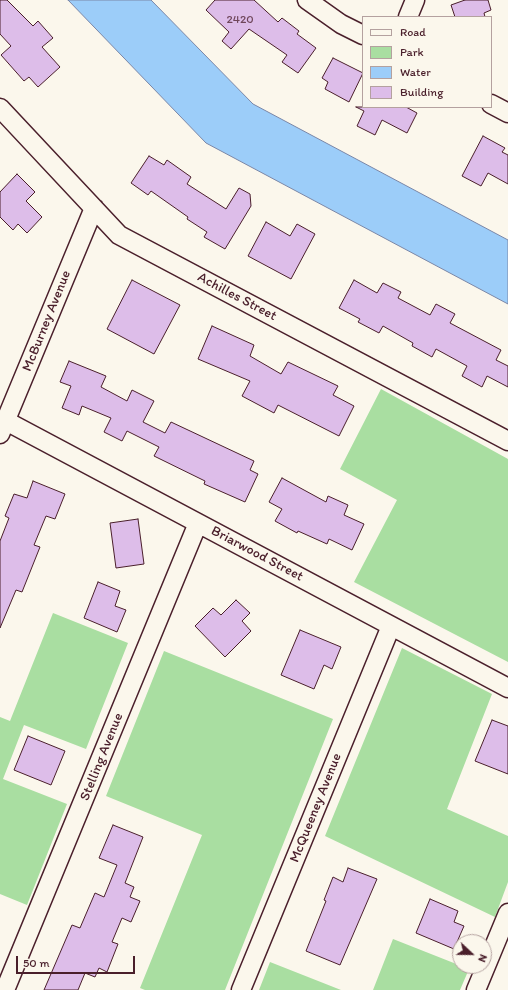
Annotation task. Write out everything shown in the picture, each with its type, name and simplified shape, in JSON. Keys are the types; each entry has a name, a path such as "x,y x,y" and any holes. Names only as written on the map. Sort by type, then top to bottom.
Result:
{"street":[{"path":"307,0 341,24 362,34"},
{"path":"408,16 415,0"},
{"path":"492,105 508,113"},
{"name":"Achilles Street","path":"0,108 119,235 508,441"},
{"name":"McBurney Avenue","path":"3,428 94,208"},
{"name":"Briarwood Street","path":"3,428 198,523 508,688"},
{"name":"Stelling Avenue","path":"5,990 198,523"},
{"name":"McQueeney Avenue","path":"241,990 391,626"},
{"path":"476,990 508,913"}],"green space":[{"path":"381,389 508,459 508,662 354,582 397,500 340,469"},
{"path":"53,613 128,643 86,749 24,725 3,779 67,804 27,905 0,894 0,717 10,721"},
{"path":"402,648 492,694 447,809 508,836 508,882 495,917 325,836"},
{"path":"164,651 333,719 225,990 145,990 140,988 202,835 106,796"},
{"path":"393,939 452,962 452,974 467,974 460,990 373,990"},
{"path":"270,962 341,990 259,990"}],"water":[{"path":"68,0 151,0 253,104 508,240 508,304 206,143"}],"building":[{"path":"0,0 7,0 33,26 38,21 53,38 42,47 60,67 38,87 29,77 24,81 1,55 11,46 0,34"},
{"path":"215,0 254,0 278,22 282,18 299,31 297,34 316,48 298,73 282,62 287,55 249,29 231,49 222,41 229,32 206,10"},
{"path":"465,0 488,0 491,10 484,13 485,16 455,16 451,5"},
{"path":"333,58 362,72 349,102 325,89 328,82 322,78"},
{"path":"356,107 408,108 417,113 407,133 382,120 375,135 357,126 364,111"},
{"path":"483,136 505,148 502,152 508,155 508,184 488,173 481,186 462,176"},
{"path":"149,156 164,165 167,160 191,177 187,184 226,209 239,188 250,194 251,206 225,249 204,237 207,232 187,219 188,217 151,191 148,195 131,183"},
{"path":"17,174 35,192 26,201 42,217 27,233 18,224 13,230 0,217 0,192"},
{"path":"266,222 290,236 297,224 315,234 291,279 248,256"},
{"path":"132,280 180,305 154,354 107,329"},
{"path":"354,280 377,293 383,283 401,292 398,298 430,315 436,304 455,314 450,323 501,350 496,360 508,366 508,387 487,376 482,387 462,376 467,366 436,349 432,357 412,346 413,343 383,326 379,333 358,322 360,319 339,308"},
{"path":"212,326 254,345 250,356 281,374 288,362 338,386 333,395 354,406 339,436 278,405 274,413 242,396 250,381 198,359"},
{"path":"69,361 106,376 101,387 127,401 132,390 154,401 143,422 165,433 171,422 254,461 250,470 258,474 245,502 204,484 205,481 154,456 159,447 127,431 122,441 104,432 111,418 82,406 79,415 62,408 71,386 60,382"},
{"path":"282,478 326,502 328,496 348,505 344,515 364,524 352,550 329,539 327,544 298,531 297,533 275,521 282,509 269,502"},
{"path":"33,481 65,494 55,519 46,516 34,545 40,547 22,592 16,590 0,628 0,541 9,518 5,516 14,494 27,498"},
{"path":"138,519 144,564 116,568 110,523"},
{"path":"98,582 120,591 115,606 126,610 117,632 84,618"},
{"path":"236,600 250,613 242,621 251,631 225,657 195,626 213,608 221,615"},
{"path":"300,630 341,647 332,669 324,665 314,689 281,675"},
{"path":"492,720 508,726 508,774 475,761"},
{"path":"28,736 65,751 51,785 14,770"},
{"path":"113,825 143,837 125,883 134,887 130,897 140,901 131,922 122,918 112,942 118,944 107,972 99,968 95,977 85,973 78,990 44,990 72,925 80,928 95,893 104,897 117,865 99,858"},
{"path":"348,868 377,879 340,965 306,951 326,901 324,900 333,877 343,882"},
{"path":"430,899 458,911 454,922 464,926 461,934 452,934 452,948 416,933"}]}
